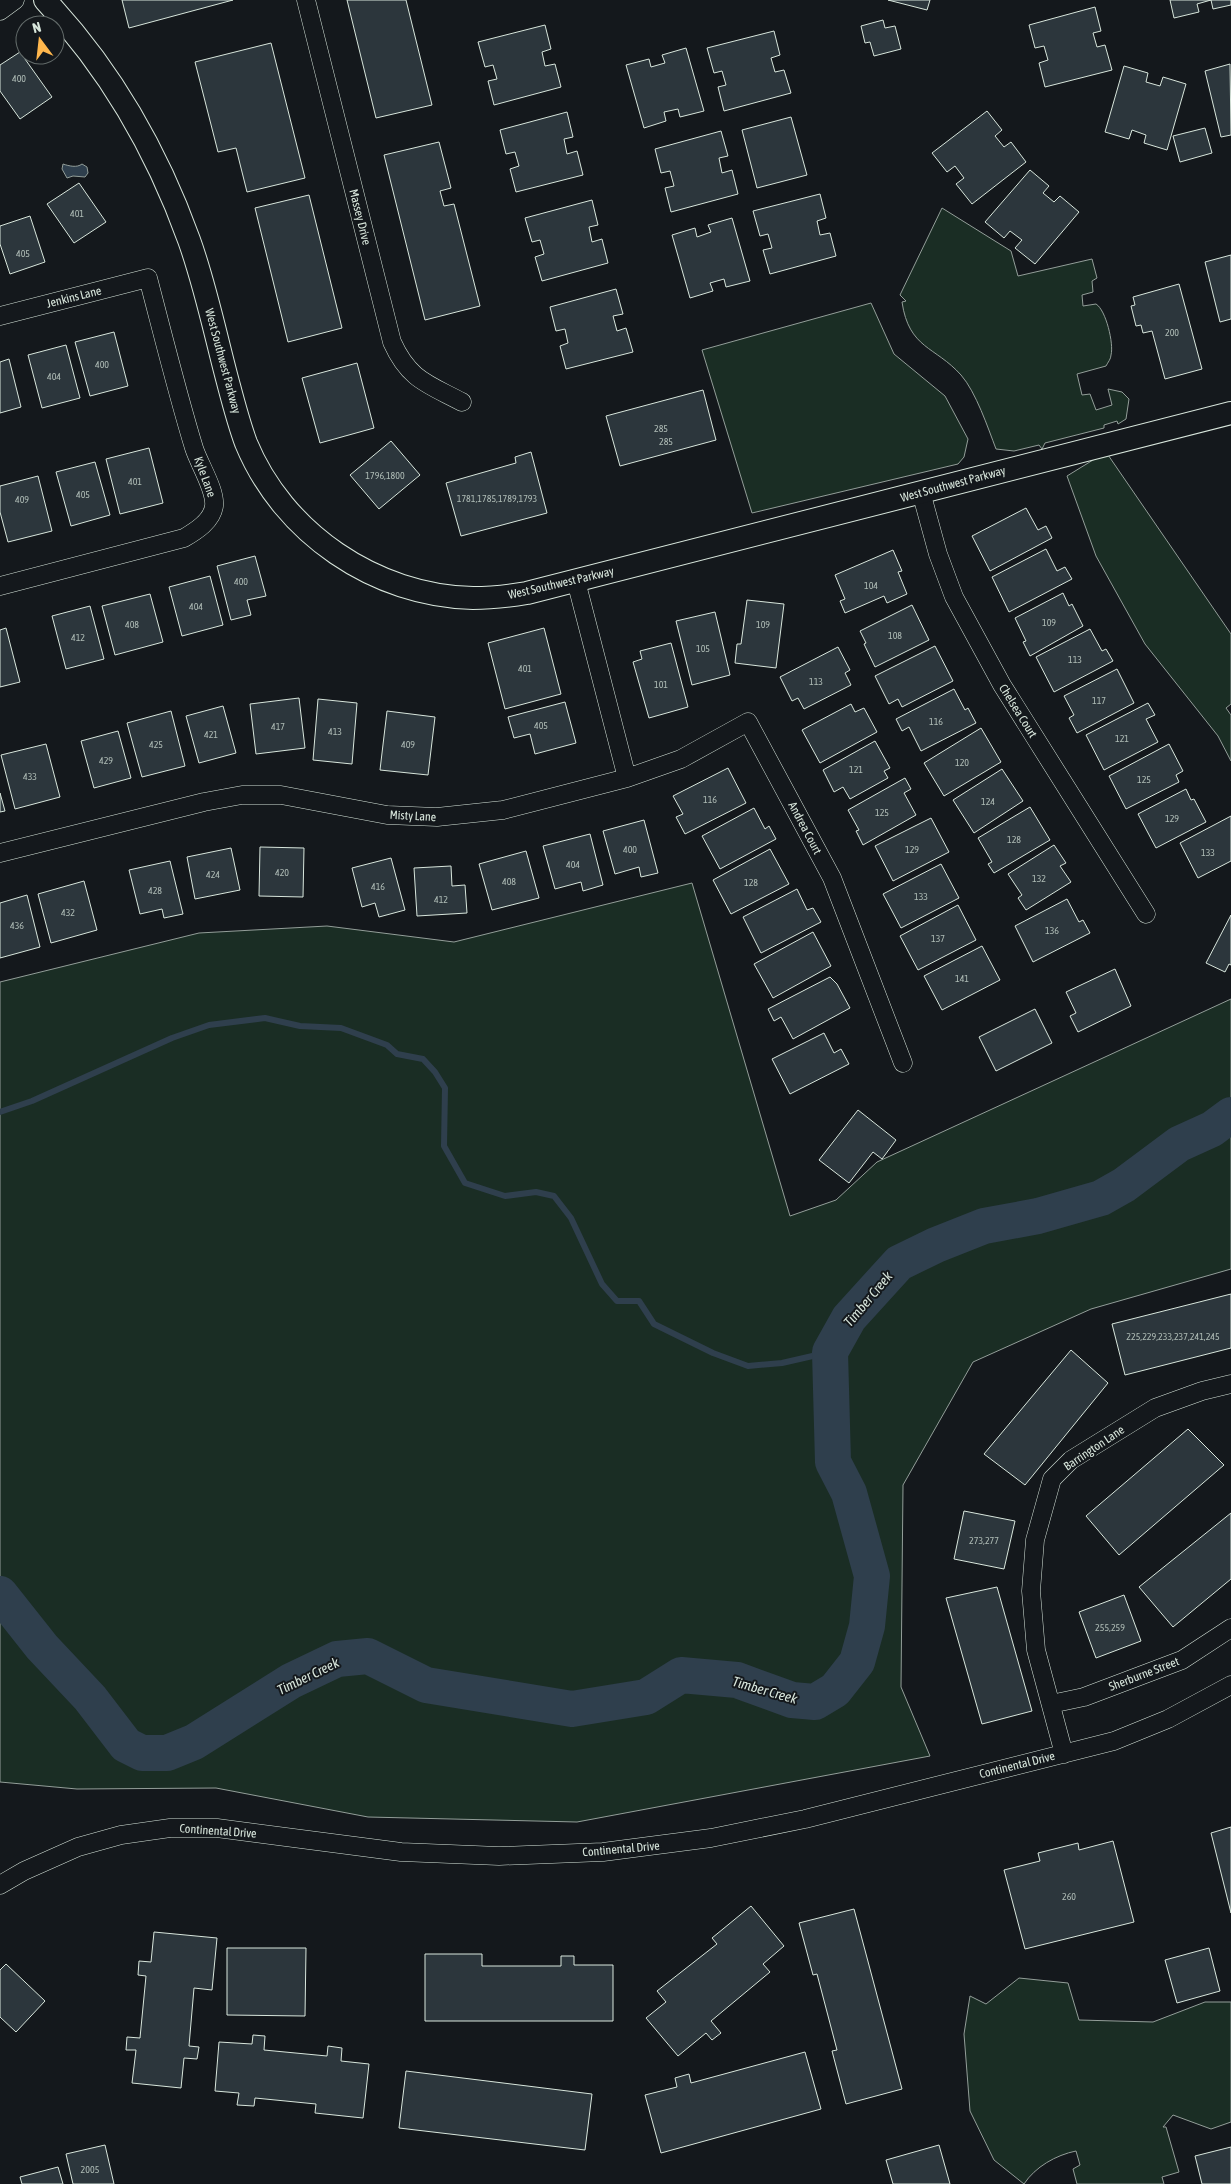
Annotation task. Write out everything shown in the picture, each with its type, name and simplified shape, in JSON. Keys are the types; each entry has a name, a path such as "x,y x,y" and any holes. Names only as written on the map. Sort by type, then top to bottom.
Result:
{"street":[{"path":"0,12 15,0"},
{"name":"West Southwest Parkway","path":"46,0 96,61 134,118 149,146 190,242 247,444 266,479 290,513 322,543 360,569 381,579 426,592 472,598 527,593 576,582 1231,412"},
{"name":"Massey Drive","path":"306,0 392,342 402,363 418,379 462,402"},
{"name":"Jenkins Lane","path":"0,316 148,278"},
{"name":"Kyle Lane","path":"0,586 184,538 200,527 212,514 214,501 212,492 195,449 148,278"},
{"name":"Chelsea Court","path":"921,492 938,554 954,597 1002,685 1146,914"},
{"path":"576,582 628,778"},
{"name":"Andrea Court","path":"628,778 681,759 748,722 832,878 903,1063"},
{"name":"Misty Lane","path":"0,853 204,802 242,795 281,795 386,815 437,817 503,810 628,778"},
{"name":"Barrington Lane","path":"1064,1754 1036,1650 1031,1592 1035,1540 1052,1479 1071,1460 1155,1408 1202,1391 1231,1384"},
{"name":"Sherburne Street","path":"1051,1704 1084,1697 1182,1660 1231,1628"},
{"name":"Continental Drive","path":"0,1885 30,1868 78,1847 121,1835 170,1828 217,1828 360,1848 446,1855 499,1856 566,1854 653,1846 721,1836 787,1823 1114,1741 1160,1723 1231,1685"}],"green space":[{"path":"942,208 1011,251 1018,276 1092,259 1097,278 1092,281 1093,292 1082,295 1083,306 1096,304 1100,307 1106,320 1112,350 1106,366 1077,374 1082,395 1090,394 1096,410 1112,405 1108,389 1122,392 1129,399 1126,419 1118,424 1117,421 1104,425 1104,428 1045,443 1042,449 1039,445 1014,451 996,449 972,391 951,365 917,338 905,317 902,302 906,301 900,295"},
{"path":"871,303 894,354 945,396 968,439 964,457 958,464 752,513 702,350"},
{"path":"1106,452 1231,634 1231,704 1226,708 1231,715 1231,761 1218,736 1145,644 1096,556 1067,476"},
{"path":"692,883 790,1216 836,1200 877,1162 1231,999 1231,1269 1091,1309 973,1362 903,1485 901,1687 930,1756 577,1822 368,1817 216,1788 77,1789 0,1782 0,982 199,933 327,926 454,942"},
{"path":"1019,1978 1068,1983 1079,2020 1153,2022 1205,2002 1231,2002 1231,2122 1211,2129 1173,2115 1163,2127 1166,2127 1179,2172 1162,2177 1164,2184 1077,2184 1073,2169 1080,2165 1076,2151 1061,2155 1040,2167 1024,2184 994,2160 970,2111 964,2034 970,1996 986,2004"}],"water":[{"path":"63,164 75,166 82,164 87,167 88,173 85,177 73,176 67,178 62,169"}],"building":[{"path":"122,0 233,0 129,28"},
{"path":"347,0 406,0 432,105 376,118"},
{"path":"888,0 930,0 927,10"},
{"path":"1170,0 1211,0 1197,4 1199,12 1174,18"},
{"path":"1211,0 1231,0 1231,5 1213,9"},
{"path":"1095,7 1101,31 1093,33 1097,47 1105,45 1112,70 1045,87 1039,63 1048,60 1044,46 1035,48 1029,25"},
{"path":"883,20 885,28 895,26 901,49 874,56 870,42 865,43 861,26"},
{"path":"545,25 551,49 542,52 545,66 555,64 561,87 494,105 488,81 497,79 493,65 485,67 478,42"},
{"path":"774,31 780,55 771,58 775,72 784,70 791,93 724,111 718,87 726,85 722,71 714,73 707,48"},
{"path":"271,43 305,178 247,192 236,148 218,152 195,62"},
{"path":"686,48 704,111 680,117 678,109 664,112 666,121 644,128 626,65 649,59 651,67 665,63 662,55"},
{"path":"15,55 15,65 29,65 52,97 20,119 0,91 0,65"},
{"path":"1230,64 1231,135 1221,137 1205,71"},
{"path":"1124,66 1148,73 1146,82 1160,86 1163,77 1186,84 1167,150 1144,143 1146,135 1132,130 1129,139 1105,132"},
{"path":"987,111 1002,130 995,136 1004,147 1011,142 1026,162 972,204 956,184 964,178 955,166 947,172 932,153"},
{"path":"567,112 573,137 564,139 567,154 577,151 583,175 516,192 510,169 519,166 515,152 506,154 500,130"},
{"path":"791,117 807,175 757,188 742,130"},
{"path":"1205,128 1212,153 1180,162 1173,136"},
{"path":"721,131 728,156 719,158 722,173 732,170 738,194 671,212 665,188 674,186 670,171 661,173 655,149"},
{"path":"439,142 451,188 440,191 444,206 454,204 480,306 425,320 384,155"},
{"path":"1030,170 1049,186 1043,193 1054,202 1060,196 1079,212 1035,264 1015,248 1022,240 1010,231 1004,238 985,222"},
{"path":"79,183 106,222 74,243 47,204"},
{"path":"820,194 826,218 817,221 820,235 830,233 836,256 770,274 763,250 772,248 768,234 760,236 753,211"},
{"path":"309,195 342,328 288,342 255,208"},
{"path":"592,200 598,225 589,227 592,242 602,239 608,263 542,281 535,257 544,254 540,240 532,242 525,218"},
{"path":"30,216 45,262 10,274 0,244 0,226"},
{"path":"732,218 750,281 726,287 724,279 710,283 713,291 690,298 672,235 695,228 697,237 711,232 708,225"},
{"path":"1231,255 1231,319 1220,322 1205,262"},
{"path":"1179,284 1202,369 1165,379 1152,331 1143,333 1141,325 1136,326 1131,306 1135,305 1133,297"},
{"path":"616,289 623,314 613,316 617,331 626,328 633,352 566,369 560,346 568,343 565,329 556,331 550,307"},
{"path":"114,332 128,386 90,396 75,342"},
{"path":"66,345 80,398 42,408 28,355"},
{"path":"9,359 21,407 0,413 0,362"},
{"path":"357,363 374,428 320,443 302,378"},
{"path":"703,390 716,440 620,466 606,416"},
{"path":"391,441 420,475 379,509 350,475"},
{"path":"149,448 163,503 120,514 106,459"},
{"path":"531,452 547,513 461,536 446,483 516,463 515,457"},
{"path":"95,462 110,515 71,526 56,472"},
{"path":"38,476 52,531 8,542 0,512 0,486"},
{"path":"1026,508 1038,530 1046,526 1052,538 990,571 972,536"},
{"path":"1046,549 1057,571 1065,567 1072,579 1009,612 992,577"},
{"path":"893,550 902,571 898,572 907,594 887,603 884,596 845,613 840,601 845,599 835,575"},
{"path":"255,556 266,596 247,600 251,615 231,620 217,566"},
{"path":"210,576 223,625 182,636 169,587"},
{"path":"1063,593 1069,606 1072,604 1083,626 1030,656 1023,642 1026,641 1015,618"},
{"path":"150,594 163,642 115,655 102,606"},
{"path":"747,600 784,604 776,668 735,663 737,644 741,644"},
{"path":"912,605 929,640 875,667 860,631"},
{"path":"90,606 104,659 66,669 52,616"},
{"path":"715,612 730,675 692,685 676,621"},
{"path":"6,628 20,682 0,687 0,630"},
{"path":"544,628 561,694 505,709 488,643"},
{"path":"1090,629 1102,651 1106,649 1113,661 1054,692 1036,657"},
{"path":"671,643 688,707 649,718 633,662 642,659 640,651"},
{"path":"935,646 953,681 902,707 898,699 889,704 875,676"},
{"path":"838,647 850,670 845,673 851,685 804,709 798,698 792,701 780,677"},
{"path":"1117,669 1134,703 1077,733 1069,718 1074,715 1064,696"},
{"path":"954,689 965,710 968,708 976,723 921,751 909,727 902,731 896,719"},
{"path":"299,698 305,748 256,754 250,704"},
{"path":"318,699 357,703 352,764 313,760"},
{"path":"565,702 576,743 535,754 530,734 514,738 508,717"},
{"path":"1148,703 1155,715 1146,719 1158,742 1104,770 1086,735"},
{"path":"851,704 855,712 864,708 877,732 820,763 802,730"},
{"path":"223,706 236,753 199,763 186,716"},
{"path":"171,711 185,766 142,777 127,723"},
{"path":"387,711 435,717 428,775 380,770"},
{"path":"981,728 1001,762 944,796 924,763"},
{"path":"118,731 131,778 94,788 81,741"},
{"path":"875,741 890,768 884,771 888,778 850,799 843,787 834,792 823,770"},
{"path":"46,744 60,797 15,809 1,755"},
{"path":"1169,744 1183,771 1176,775 1179,782 1126,809 1109,776"},
{"path":"728,768 746,803 685,834 676,817 683,814 673,796"},
{"path":"1002,769 1023,801 974,833 953,800"},
{"path":"905,778 911,789 904,793 916,815 863,845 856,831 859,830 848,810"},
{"path":"1186,789 1191,800 1194,799 1206,822 1156,848 1138,814"},
{"path":"0,793 5,811 0,812"},
{"path":"1030,807 1050,840 994,873 988,864 992,862 978,838"},
{"path":"754,808 765,829 769,826 776,839 720,869 702,836"},
{"path":"1231,816 1231,861 1198,878 1180,843"},
{"path":"931,818 949,852 893,881 875,846"},
{"path":"644,820 658,873 641,877 639,867 615,874 603,831"},
{"path":"590,834 603,885 583,891 581,882 555,889 543,846"},
{"path":"1054,845 1066,863 1060,866 1071,882 1026,910 1018,898 1022,895 1008,874"},
{"path":"260,847 304,848 303,897 259,896"},
{"path":"231,848 240,890 195,899 187,857"},
{"path":"770,849 789,884 731,914 713,880"},
{"path":"526,851 539,898 492,910 479,864"},
{"path":"391,858 405,910 379,917 375,903 362,907 352,868"},
{"path":"170,861 183,914 164,918 162,909 140,914 129,870"},
{"path":"941,864 959,898 901,928 883,894"},
{"path":"451,866 452,886 465,885 467,913 417,916 414,868"},
{"path":"84,881 97,930 51,943 38,894"},
{"path":"797,889 807,910 813,908 821,922 761,953 743,917"},
{"path":"27,895 40,947 0,958 0,903"},
{"path":"1067,899 1079,922 1083,920 1090,933 1033,962 1015,926"},
{"path":"958,905 976,940 918,970 900,936"},
{"path":"1231,915 1231,965 1229,964 1225,972 1206,963"},
{"path":"813,932 831,966 773,998 754,964"},
{"path":"982,946 1000,980 942,1010 924,976"},
{"path":"1115,969 1131,1006 1078,1032 1070,1016 1076,1013 1066,992"},
{"path":"830,977 837,984 850,1008 793,1039 781,1017 774,1021 768,1009"},
{"path":"1035,1009 1052,1043 996,1071 979,1037"},
{"path":"824,1033 834,1053 841,1049 849,1064 790,1094 772,1059"},
{"path":"858,1110 896,1140 882,1159 873,1152 849,1183 819,1160"},
{"path":"1231,1294 1231,1348 1125,1375 1112,1324"},
{"path":"1071,1350 1108,1383 1025,1485 984,1454"},
{"path":"1188,1429 1224,1465 1119,1555 1086,1516"},
{"path":"964,1511 1015,1521 1004,1569 954,1559"},
{"path":"1231,1513 1231,1579 1173,1627 1139,1587"},
{"path":"997,1587 1032,1711 982,1724 946,1598"},
{"path":"1124,1595 1141,1641 1096,1658 1079,1612"},
{"path":"1231,1827 1231,1913 1211,1833"},
{"path":"1113,1841 1134,1922 1025,1949 1004,1870 1040,1861 1038,1853 1078,1843 1079,1850"},
{"path":"751,1906 784,1946 763,1964 770,1972 711,2021 721,2033 712,2040 706,2033 678,2056 646,2018 666,2002 657,1991 717,1944 712,1938"},
{"path":"854,1909 902,2089 846,2104 832,2051 837,2050 817,1974 813,1975 799,1923"},
{"path":"154,1932 217,1938 212,1990 194,1988 189,2046 199,2047 197,2059 184,2058 181,2088 132,2083 136,2050 126,2050 127,2037 140,2038 146,1976 138,1975 139,1961 151,1962"},
{"path":"227,1948 306,1948 305,2016 227,2015"},
{"path":"1209,1948 1220,1991 1177,2003 1165,1960"},
{"path":"425,1954 482,1954 482,1966 561,1966 561,1956 574,1956 574,1965 613,1965 613,2021 425,2021"},
{"path":"6,1964 45,2001 16,2032 0,2017 0,1970"},
{"path":"253,2035 265,2036 264,2050 327,2056 328,2046 342,2048 341,2061 369,2064 363,2118 315,2113 316,2104 255,2098 254,2106 237,2105 239,2093 215,2091 219,2042 252,2044"},
{"path":"805,2052 821,2109 661,2153 645,2095 677,2087 675,2078 689,2074 691,2083"},
{"path":"406,2071 592,2094 585,2150 399,2128"},
{"path":"105,2145 114,2184 73,2184 66,2154"},
{"path":"939,2145 950,2184 893,2184 886,2160"},
{"path":"1231,2147 1231,2184 1202,2184 1195,2156"},
{"path":"58,2167 63,2184 22,2184 20,2177"}],"waterway":[{"path":"0,1112 32,1101 172,1038 209,1025 265,1018 300,1026 341,1028 387,1045 397,1054 423,1059 435,1072 445,1088 444,1146 465,1183 505,1196 536,1192 554,1196 571,1218 602,1284 617,1301 639,1301 654,1324 713,1353 748,1366 782,1363 830,1352"},
{"name":"Timber Creek","path":"0,1594 42,1647 90,1698 126,1745 142,1753 167,1753 194,1742 291,1681 337,1659 368,1656 426,1685 572,1709 646,1697 681,1675 737,1680 792,1700 815,1702 835,1690 857,1662 867,1626 872,1576 849,1493 833,1462 830,1352 849,1318 899,1263 936,1245 984,1226 1038,1216 1101,1198 1124,1185 1179,1144 1212,1129 1231,1115"}]}
